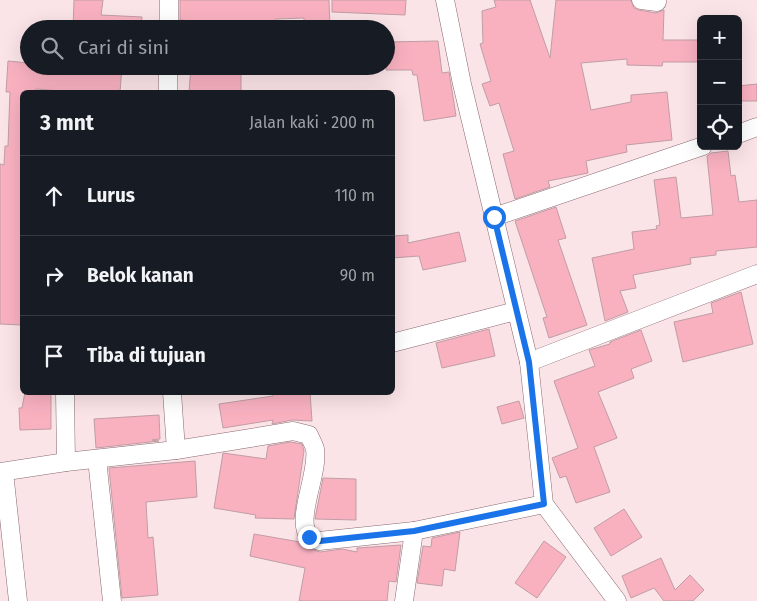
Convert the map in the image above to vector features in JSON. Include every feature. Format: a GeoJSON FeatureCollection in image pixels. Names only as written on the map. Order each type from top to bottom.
{"type":"FeatureCollection","features":[{"type":"Feature","properties":{"kind":"street"},"geometry":{"type":"LineString","coordinates":[[169,0],[169,20]]}},
{"type":"Feature","properties":{"kind":"street"},"geometry":{"type":"LineString","coordinates":[[445,0],[462,84],[529,362],[544,504],[617,601]]}},
{"type":"Feature","properties":{"kind":"street"},"geometry":{"type":"LineString","coordinates":[[168,75],[168,90]]}},
{"type":"Feature","properties":{"kind":"street"},"geometry":{"type":"LineString","coordinates":[[742,133],[757,127]]}},
{"type":"Feature","properties":{"kind":"street"},"geometry":{"type":"LineString","coordinates":[[494,217],[697,148]]}},
{"type":"Feature","properties":{"kind":"street"},"geometry":{"type":"LineString","coordinates":[[529,362],[757,274]]}},
{"type":"Feature","properties":{"kind":"street"},"geometry":{"type":"LineString","coordinates":[[395,342],[516,311]]}},
{"type":"Feature","properties":{"kind":"street"},"geometry":{"type":"LineString","coordinates":[[65,395],[66,462]]}},
{"type":"Feature","properties":{"kind":"street"},"geometry":{"type":"LineString","coordinates":[[172,395],[176,450]]}},
{"type":"Feature","properties":{"kind":"street"},"geometry":{"type":"LineString","coordinates":[[18,601],[2,472],[97,458],[176,450],[293,430],[309,435],[315,447],[316,459],[304,525],[309,537],[320,541],[414,531],[544,504]]}},
{"type":"Feature","properties":{"kind":"street"},"geometry":{"type":"LineString","coordinates":[[97,458],[112,601]]}},
{"type":"Feature","properties":{"kind":"street"},"geometry":{"type":"LineString","coordinates":[[404,601],[414,531]]}},
{"type":"Feature","properties":{"kind":"building"},"geometry":{"type":"Polygon","coordinates":[[[74,0],[103,0],[101,15],[142,17],[142,20],[73,20],[74,0]]]}},
{"type":"Feature","properties":{"kind":"building"},"geometry":{"type":"Polygon","coordinates":[[[180,0],[329,0],[330,20],[304,20],[304,18],[276,20],[180,20],[180,0]]]}},
{"type":"Feature","properties":{"kind":"building"},"geometry":{"type":"Polygon","coordinates":[[[332,0],[406,0],[405,15],[332,12],[332,0]]]}},
{"type":"Feature","properties":{"kind":"building"},"geometry":{"type":"Polygon","coordinates":[[[494,0],[530,0],[550,58],[556,0],[631,0],[634,8],[639,10],[656,13],[664,10],[663,40],[697,40],[697,62],[663,62],[662,66],[627,65],[627,59],[581,63],[591,110],[631,102],[631,95],[667,92],[672,140],[626,145],[627,152],[586,161],[588,173],[548,181],[550,187],[515,199],[503,154],[514,151],[499,103],[490,106],[482,84],[491,81],[480,44],[483,43],[482,11],[496,7],[494,0]]]}},
{"type":"Feature","properties":{"kind":"building"},"geometry":{"type":"Polygon","coordinates":[[[438,41],[442,73],[449,72],[456,116],[424,121],[417,75],[413,75],[412,70],[395,70],[395,42],[438,41]]]}},
{"type":"Feature","properties":{"kind":"building"},"geometry":{"type":"Polygon","coordinates":[[[8,61],[20,62],[20,75],[121,75],[120,90],[20,90],[20,325],[0,324],[0,164],[4,165],[5,146],[8,146],[10,92],[6,92],[8,61]]]}},
{"type":"Feature","properties":{"kind":"building"},"geometry":{"type":"Polygon","coordinates":[[[190,75],[241,75],[241,90],[189,90],[190,75]]]}},
{"type":"Feature","properties":{"kind":"building"},"geometry":{"type":"Polygon","coordinates":[[[757,84],[757,101],[742,101],[742,86],[757,84]]]}},
{"type":"Feature","properties":{"kind":"building"},"geometry":{"type":"Polygon","coordinates":[[[728,151],[731,176],[735,175],[739,202],[757,200],[757,247],[716,251],[716,255],[690,258],[691,264],[633,275],[636,288],[620,291],[628,312],[605,321],[592,258],[634,249],[632,232],[657,229],[656,226],[660,225],[654,180],[676,177],[681,218],[713,215],[707,156],[711,153],[728,151]]]}},
{"type":"Feature","properties":{"kind":"building"},"geometry":{"type":"Polygon","coordinates":[[[556,207],[566,238],[558,240],[587,325],[549,338],[543,318],[547,317],[515,221],[556,207]]]}},
{"type":"Feature","properties":{"kind":"building"},"geometry":{"type":"Polygon","coordinates":[[[459,232],[466,261],[423,270],[419,256],[395,258],[395,236],[408,235],[408,243],[459,232]]]}},
{"type":"Feature","properties":{"kind":"building"},"geometry":{"type":"Polygon","coordinates":[[[741,292],[753,344],[683,362],[674,322],[713,313],[711,303],[741,292]]]}},
{"type":"Feature","properties":{"kind":"building"},"geometry":{"type":"Polygon","coordinates":[[[489,329],[495,356],[442,368],[436,343],[489,329]]]}},
{"type":"Feature","properties":{"kind":"building"},"geometry":{"type":"Polygon","coordinates":[[[641,330],[652,361],[631,369],[634,378],[598,392],[617,438],[594,447],[610,492],[576,503],[566,476],[560,478],[552,458],[578,448],[554,381],[595,366],[589,350],[610,344],[610,342],[641,330]]]}},
{"type":"Feature","properties":{"kind":"building"},"geometry":{"type":"Polygon","coordinates":[[[24,395],[51,395],[51,429],[20,430],[19,408],[22,408],[24,395]]]}},
{"type":"Feature","properties":{"kind":"building"},"geometry":{"type":"Polygon","coordinates":[[[310,395],[312,421],[292,420],[272,424],[273,420],[223,428],[219,404],[273,396],[310,395]]]}},
{"type":"Feature","properties":{"kind":"building"},"geometry":{"type":"Polygon","coordinates":[[[519,401],[524,418],[502,424],[497,407],[519,401]]]}},
{"type":"Feature","properties":{"kind":"building"},"geometry":{"type":"Polygon","coordinates":[[[159,415],[160,439],[152,440],[159,441],[96,448],[94,419],[159,415]]]}},
{"type":"Feature","properties":{"kind":"building"},"geometry":{"type":"Polygon","coordinates":[[[290,442],[302,444],[304,451],[294,519],[255,518],[256,515],[214,508],[223,453],[266,459],[268,446],[290,442]]]}},
{"type":"Feature","properties":{"kind":"building"},"geometry":{"type":"Polygon","coordinates":[[[195,461],[197,497],[146,502],[148,538],[153,537],[158,595],[122,598],[109,468],[195,461]]]}},
{"type":"Feature","properties":{"kind":"building"},"geometry":{"type":"Polygon","coordinates":[[[323,478],[356,479],[356,520],[315,519],[323,478]]]}},
{"type":"Feature","properties":{"kind":"building"},"geometry":{"type":"Polygon","coordinates":[[[624,509],[642,537],[611,556],[594,528],[624,509]]]}},
{"type":"Feature","properties":{"kind":"building"},"geometry":{"type":"Polygon","coordinates":[[[460,532],[455,571],[444,569],[442,586],[417,583],[423,546],[431,547],[432,538],[460,532]]]}},
{"type":"Feature","properties":{"kind":"building"},"geometry":{"type":"Polygon","coordinates":[[[254,534],[300,542],[305,547],[320,552],[342,549],[357,552],[357,548],[401,545],[396,582],[389,581],[387,601],[299,601],[305,568],[250,556],[254,534]]]}},
{"type":"Feature","properties":{"kind":"building"},"geometry":{"type":"Polygon","coordinates":[[[544,541],[566,557],[537,598],[515,583],[544,541]]]}},
{"type":"Feature","properties":{"kind":"building"},"geometry":{"type":"Polygon","coordinates":[[[661,558],[675,590],[690,575],[704,590],[693,601],[664,601],[654,588],[631,598],[622,576],[661,558]]]}},
{"type":"Feature","properties":{"kind":"route"},"geometry":{"type":"LineString","coordinates":[[309,537],[320,541],[414,531],[544,504],[529,362],[494,217]]}}]}
